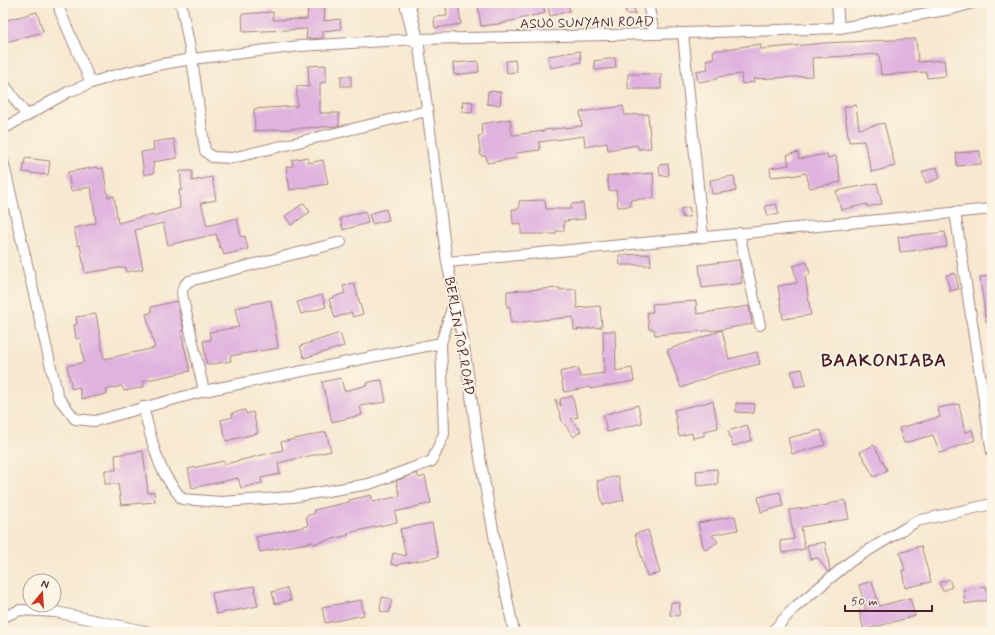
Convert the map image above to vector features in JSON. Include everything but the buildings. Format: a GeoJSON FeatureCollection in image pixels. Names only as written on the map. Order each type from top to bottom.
{"type":"FeatureCollection","features":[{"type":"Feature","properties":{"kind":"street"},"geometry":{"type":"LineString","coordinates":[[59,3],[60,11],[91,83]]}},
{"type":"Feature","properties":{"kind":"street"},"geometry":{"type":"LineString","coordinates":[[181,3],[192,59],[205,150],[212,157],[232,158],[427,111]]}},
{"type":"Feature","properties":{"kind":"street","name":"BERLIN TOP ROAD"},"geometry":{"type":"LineString","coordinates":[[407,3],[417,39],[447,262],[463,339],[479,452],[496,546],[514,632]]}},
{"type":"Feature","properties":{"kind":"street"},"geometry":{"type":"LineString","coordinates":[[648,3],[654,34]]}},
{"type":"Feature","properties":{"kind":"street"},"geometry":{"type":"LineString","coordinates":[[837,3],[839,28]]}},
{"type":"Feature","properties":{"kind":"street","name":"ASUO SUNYANI ROAD"},"geometry":{"type":"LineString","coordinates":[[3,129],[68,92],[91,83],[112,76],[157,65],[192,59],[300,46],[417,39],[839,28],[952,9],[973,3]]}},
{"type":"Feature","properties":{"kind":"street"},"geometry":{"type":"LineString","coordinates":[[683,33],[703,237]]}},
{"type":"Feature","properties":{"kind":"street"},"geometry":{"type":"LineString","coordinates":[[3,83],[26,116]]}},
{"type":"Feature","properties":{"kind":"street"},"geometry":{"type":"LineString","coordinates":[[3,160],[58,397],[75,419],[95,422],[143,407],[204,391],[441,343]]}},
{"type":"Feature","properties":{"kind":"street"},"geometry":{"type":"LineString","coordinates":[[447,262],[992,208]]}},
{"type":"Feature","properties":{"kind":"street"},"geometry":{"type":"LineString","coordinates":[[954,212],[992,454]]}},
{"type":"Feature","properties":{"kind":"street"},"geometry":{"type":"LineString","coordinates":[[739,233],[760,325]]}},
{"type":"Feature","properties":{"kind":"street"},"geometry":{"type":"LineString","coordinates":[[204,391],[181,291],[184,284],[189,281],[341,242]]}},
{"type":"Feature","properties":{"kind":"street"},"geometry":{"type":"LineString","coordinates":[[143,407],[153,444],[163,470],[171,485],[182,500],[221,502],[292,498],[369,484],[432,461],[444,434],[441,343],[455,300]]}},
{"type":"Feature","properties":{"kind":"street"},"geometry":{"type":"LineString","coordinates":[[772,632],[794,608],[851,561],[917,521],[992,504]]}},
{"type":"Feature","properties":{"kind":"street"},"geometry":{"type":"LineString","coordinates":[[3,617],[20,610],[56,612],[149,632]]}},
{"type":"Feature","properties":{"kind":"district","name":"BAAKONIABA"},"geometry":{"type":"Point","coordinates":[884,360]}}]}
